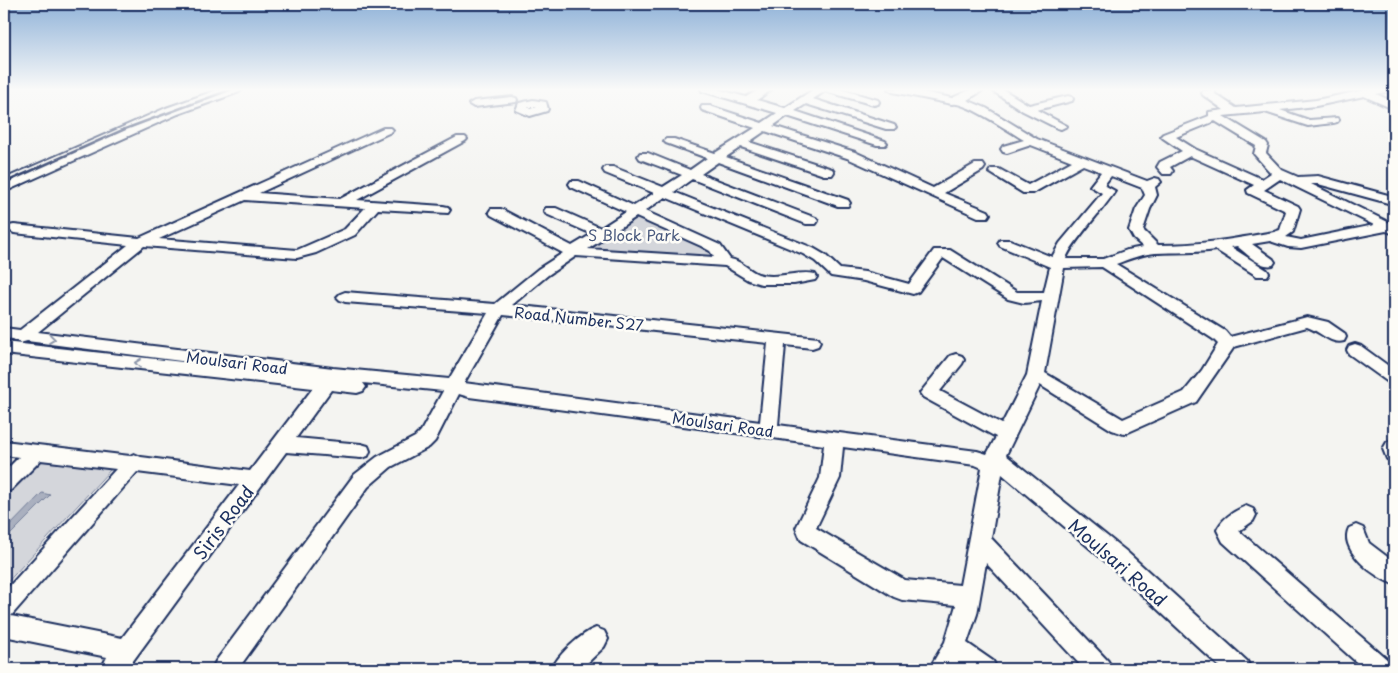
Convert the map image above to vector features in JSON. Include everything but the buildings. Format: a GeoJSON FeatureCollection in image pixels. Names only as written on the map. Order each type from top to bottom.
{"type":"FeatureCollection","features":[{"type":"Feature","properties":{"kind":"highway"},"geometry":{"type":"LineString","coordinates":[[4,186],[36,166],[143,120]]}},
{"type":"Feature","properties":{"kind":"highway"},"geometry":{"type":"LineString","coordinates":[[4,175],[36,166],[149,120]]}},
{"type":"Feature","properties":{"kind":"street"},"geometry":{"type":"LineString","coordinates":[[746,120],[851,155],[983,214]]}},
{"type":"Feature","properties":{"kind":"street"},"geometry":{"type":"LineString","coordinates":[[224,669],[361,481],[384,462],[425,439],[458,390],[498,309],[543,272],[773,120]]}},
{"type":"Feature","properties":{"kind":"street"},"geometry":{"type":"LineString","coordinates":[[812,120],[881,143]]}},
{"type":"Feature","properties":{"kind":"street"},"geometry":{"type":"LineString","coordinates":[[869,120],[890,127]]}},
{"type":"Feature","properties":{"kind":"street"},"geometry":{"type":"LineString","coordinates":[[999,120],[1031,140],[1081,161],[1109,171],[1158,179]]}},
{"type":"Feature","properties":{"kind":"street"},"geometry":{"type":"LineString","coordinates":[[1050,120],[1061,126]]}},
{"type":"Feature","properties":{"kind":"street"},"geometry":{"type":"LineString","coordinates":[[1204,120],[1167,136],[1189,149],[1189,151],[1265,186]]}},
{"type":"Feature","properties":{"kind":"street"},"geometry":{"type":"LineString","coordinates":[[1222,120],[1262,145],[1260,154],[1279,173],[1391,228]]}},
{"type":"Feature","properties":{"kind":"street"},"geometry":{"type":"LineString","coordinates":[[1300,120],[1308,123],[1330,120]]}},
{"type":"Feature","properties":{"kind":"street"},"geometry":{"type":"LineString","coordinates":[[23,335],[141,242],[387,130]]}},
{"type":"Feature","properties":{"kind":"street"},"geometry":{"type":"LineString","coordinates":[[342,203],[461,139]]}},
{"type":"Feature","properties":{"kind":"street"},"geometry":{"type":"LineString","coordinates":[[1007,149],[1031,140]]}},
{"type":"Feature","properties":{"kind":"street"},"geometry":{"type":"LineString","coordinates":[[670,141],[843,203]]}},
{"type":"Feature","properties":{"kind":"street"},"geometry":{"type":"LineString","coordinates":[[740,142],[828,172]]}},
{"type":"Feature","properties":{"kind":"street"},"geometry":{"type":"LineString","coordinates":[[1154,249],[1139,236],[1136,230],[1143,209],[1164,165],[1189,151]]}},
{"type":"Feature","properties":{"kind":"street"},"geometry":{"type":"LineString","coordinates":[[644,156],[812,221]]}},
{"type":"Feature","properties":{"kind":"street"},"geometry":{"type":"LineString","coordinates":[[995,172],[1028,190],[1081,161]]}},
{"type":"Feature","properties":{"kind":"street"},"geometry":{"type":"LineString","coordinates":[[934,193],[979,166]]}},
{"type":"Feature","properties":{"kind":"street"},"geometry":{"type":"LineString","coordinates":[[609,170],[808,251],[820,258],[833,271],[842,274],[865,277],[907,289],[913,288],[940,253],[945,253],[1013,296],[1024,298],[1051,296]]}},
{"type":"Feature","properties":{"kind":"street"},"geometry":{"type":"LineString","coordinates":[[941,669],[954,648],[966,614],[993,470],[988,460],[1005,434],[1036,375],[1046,336],[1056,264],[1065,246],[1109,191],[1096,186],[1109,171]]}},
{"type":"Feature","properties":{"kind":"street"},"geometry":{"type":"LineString","coordinates":[[1265,186],[1264,183],[1279,173]]}},
{"type":"Feature","properties":{"kind":"street"},"geometry":{"type":"LineString","coordinates":[[1295,181],[1318,180],[1388,199],[1394,198]]}},
{"type":"Feature","properties":{"kind":"street"},"geometry":{"type":"LineString","coordinates":[[575,184],[712,246],[725,262]]}},
{"type":"Feature","properties":{"kind":"street"},"geometry":{"type":"LineString","coordinates":[[1005,242],[1056,264],[1106,263],[1132,253],[1154,249],[1186,249],[1272,237],[1286,232],[1293,211],[1253,190],[1265,186]]}},
{"type":"Feature","properties":{"kind":"street"},"geometry":{"type":"LineString","coordinates":[[244,196],[443,210]]}},
{"type":"Feature","properties":{"kind":"street"},"geometry":{"type":"LineString","coordinates":[[14,229],[141,242],[301,253],[350,232],[375,205]]}},
{"type":"Feature","properties":{"kind":"street"},"geometry":{"type":"LineString","coordinates":[[551,211],[602,233]]}},
{"type":"Feature","properties":{"kind":"street"},"geometry":{"type":"LineString","coordinates":[[496,212],[574,252],[725,262],[734,264],[753,277],[761,279],[785,280],[810,277]]}},
{"type":"Feature","properties":{"kind":"street"},"geometry":{"type":"LineString","coordinates":[[1272,237],[1288,243],[1301,244],[1391,228]]}},
{"type":"Feature","properties":{"kind":"street"},"geometry":{"type":"LineString","coordinates":[[1216,244],[1265,267],[1239,241]]}},
{"type":"Feature","properties":{"kind":"street"},"geometry":{"type":"LineString","coordinates":[[1106,263],[1220,335],[1227,343]]}},
{"type":"Feature","properties":{"kind":"street","name":"Road Number S27"},"geometry":{"type":"LineString","coordinates":[[345,297],[498,309],[812,342]]}},
{"type":"Feature","properties":{"kind":"street"},"geometry":{"type":"LineString","coordinates":[[1227,343],[1307,322],[1322,326],[1338,337]]}},
{"type":"Feature","properties":{"kind":"street","name":"Moulsari Road"},"geometry":{"type":"LineString","coordinates":[[5,343],[23,335],[173,361]]}},
{"type":"Feature","properties":{"kind":"street"},"geometry":{"type":"LineString","coordinates":[[768,430],[777,339]]}},
{"type":"Feature","properties":{"kind":"street","name":"Moulsari Road"},"geometry":{"type":"LineString","coordinates":[[5,343],[329,379],[458,390],[988,460],[1119,559],[1239,669]]}},
{"type":"Feature","properties":{"kind":"street"},"geometry":{"type":"LineString","coordinates":[[1036,375],[1124,427],[1190,397],[1208,374],[1227,343]]}},
{"type":"Feature","properties":{"kind":"street"},"geometry":{"type":"LineString","coordinates":[[1355,350],[1394,378]]}},
{"type":"Feature","properties":{"kind":"street"},"geometry":{"type":"LineString","coordinates":[[956,360],[929,392],[1005,434]]}},
{"type":"Feature","properties":{"kind":"street","name":"Siris Road"},"geometry":{"type":"LineString","coordinates":[[112,669],[329,379]]}},
{"type":"Feature","properties":{"kind":"street"},"geometry":{"type":"LineString","coordinates":[[834,439],[830,478],[806,528],[808,534],[902,590],[969,596]]}},
{"type":"Feature","properties":{"kind":"street"},"geometry":{"type":"LineString","coordinates":[[281,444],[361,451]]}},
{"type":"Feature","properties":{"kind":"street"},"geometry":{"type":"LineString","coordinates":[[1394,447],[1392,450],[1394,454]]}},
{"type":"Feature","properties":{"kind":"street"},"geometry":{"type":"LineString","coordinates":[[4,448],[134,462],[255,478]]}},
{"type":"Feature","properties":{"kind":"street"},"geometry":{"type":"LineString","coordinates":[[4,484],[37,452]]}},
{"type":"Feature","properties":{"kind":"street"},"geometry":{"type":"LineString","coordinates":[[4,608],[134,462]]}},
{"type":"Feature","properties":{"kind":"street"},"geometry":{"type":"LineString","coordinates":[[1246,515],[1229,527],[1227,530],[1230,536],[1381,669]]}},
{"type":"Feature","properties":{"kind":"street"},"geometry":{"type":"LineString","coordinates":[[1356,534],[1356,541],[1362,550],[1394,574]]}},
{"type":"Feature","properties":{"kind":"street"},"geometry":{"type":"LineString","coordinates":[[979,540],[1100,669]]}},
{"type":"Feature","properties":{"kind":"street"},"geometry":{"type":"LineString","coordinates":[[4,625],[127,650]]}},
{"type":"Feature","properties":{"kind":"street"},"geometry":{"type":"LineString","coordinates":[[564,669],[596,639]]}},
{"type":"Feature","properties":{"kind":"street"},"geometry":{"type":"LineString","coordinates":[[954,648],[985,669]]}},
{"type":"Feature","properties":{"kind":"green space","name":"S Block Park"},"geometry":{"type":"Polygon","coordinates":[[[632,212],[716,249],[710,257],[571,250],[632,212]]]}},
{"type":"Feature","properties":{"kind":"green space"},"geometry":{"type":"Polygon","coordinates":[[[37,460],[111,469],[4,586],[4,491],[37,460]]]}},
{"type":"Feature","properties":{"kind":"water"},"geometry":{"type":"Polygon","coordinates":[[[42,493],[50,495],[4,541],[4,532],[42,493]]]}},
{"type":"Feature","properties":{"kind":"railway"},"geometry":{"type":"LineString","coordinates":[[4,183],[148,120]]}}]}
